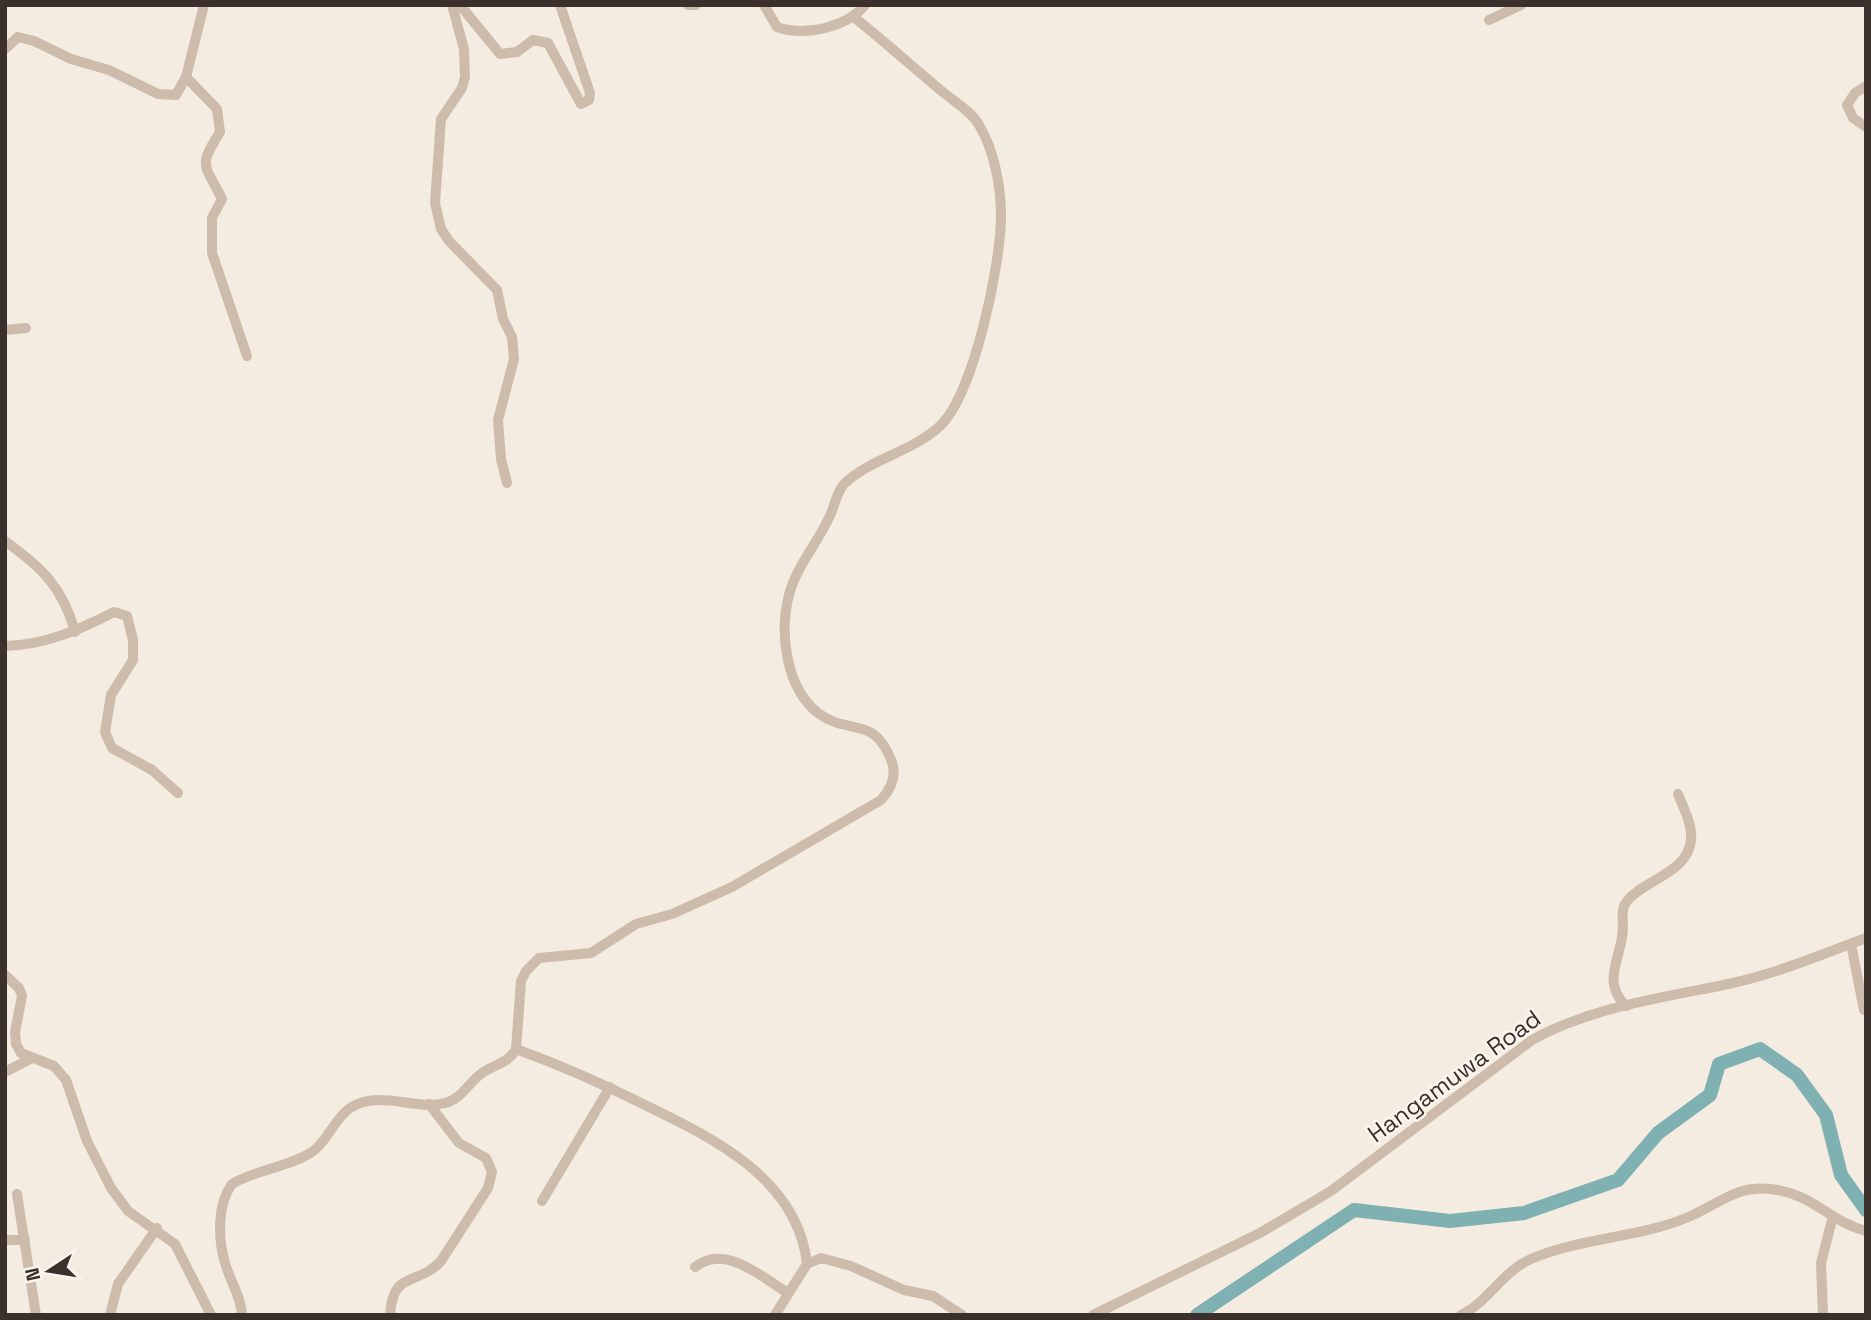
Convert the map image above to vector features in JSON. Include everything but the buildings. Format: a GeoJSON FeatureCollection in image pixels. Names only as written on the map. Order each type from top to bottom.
{"type":"FeatureCollection","features":[{"type":"Feature","properties":{"kind":"street"},"geometry":{"type":"LineString","coordinates":[[5,48],[18,37],[34,41],[71,59],[109,70],[158,94],[176,94],[186,77],[204,5]]}},
{"type":"Feature","properties":{"kind":"street"},"geometry":{"type":"LineString","coordinates":[[452,5],[464,49],[465,76],[441,119],[435,203],[441,229],[449,241],[497,290],[503,319],[512,337],[514,359],[498,421],[501,459],[507,483]]}},
{"type":"Feature","properties":{"kind":"street"},"geometry":{"type":"LineString","coordinates":[[460,5],[500,54],[517,52],[533,40],[541,39],[548,43],[581,104],[589,100],[590,93],[561,5]]}},
{"type":"Feature","properties":{"kind":"street"},"geometry":{"type":"LineString","coordinates":[[688,5],[696,5]]}},
{"type":"Feature","properties":{"kind":"street"},"geometry":{"type":"LineString","coordinates":[[764,5],[777,27],[786,30],[836,26],[855,18],[865,5]]}},
{"type":"Feature","properties":{"kind":"street"},"geometry":{"type":"LineString","coordinates":[[1489,20],[1521,5]]}},
{"type":"Feature","properties":{"kind":"street"},"geometry":{"type":"LineString","coordinates":[[242,1315],[222,1246],[221,1215],[227,1191],[232,1184],[311,1152],[324,1142],[341,1116],[363,1102],[379,1100],[445,1104],[456,1099],[481,1073],[512,1057],[516,1049],[521,981],[526,971],[539,958],[591,953],[636,924],[672,914],[732,887],[881,800],[893,779],[894,767],[883,741],[874,733],[820,715],[797,687],[788,654],[789,595],[800,565],[826,526],[843,484],[860,472],[907,450],[951,414],[980,339],[996,267],[1001,215],[992,150],[977,121],[855,18]]}},
{"type":"Feature","properties":{"kind":"street"},"geometry":{"type":"LineString","coordinates":[[186,77],[217,109],[220,132],[205,156],[205,166],[222,198],[212,218],[212,253],[247,356]]}},
{"type":"Feature","properties":{"kind":"street"},"geometry":{"type":"LineString","coordinates":[[1866,86],[1855,93],[1847,105],[1853,118],[1866,127]]}},
{"type":"Feature","properties":{"kind":"street"},"geometry":{"type":"LineString","coordinates":[[5,330],[26,328]]}},
{"type":"Feature","properties":{"kind":"street"},"geometry":{"type":"LineString","coordinates":[[5,541],[39,565],[60,592],[75,632]]}},
{"type":"Feature","properties":{"kind":"street"},"geometry":{"type":"LineString","coordinates":[[5,646],[26,645],[75,632],[114,612],[127,616],[133,640],[133,660],[111,695],[105,732],[112,748],[152,770],[178,793]]}},
{"type":"Feature","properties":{"kind":"street"},"geometry":{"type":"LineString","coordinates":[[1626,1006],[1619,1000],[1612,978],[1623,937],[1623,908],[1641,887],[1666,876],[1688,851],[1692,839],[1678,794]]}},
{"type":"Feature","properties":{"kind":"street","name":"Hangamuwa Road"},"geometry":{"type":"LineString","coordinates":[[1093,1315],[1260,1233],[1331,1191],[1532,1040],[1560,1024],[1785,969],[1866,938]]}},
{"type":"Feature","properties":{"kind":"street"},"geometry":{"type":"LineString","coordinates":[[1851,944],[1864,1010]]}},
{"type":"Feature","properties":{"kind":"street"},"geometry":{"type":"LineString","coordinates":[[5,975],[19,988],[22,996],[16,1044],[21,1054],[54,1066],[66,1080],[87,1141],[111,1188],[128,1211],[157,1228],[183,1255],[211,1315]]}},
{"type":"Feature","properties":{"kind":"street"},"geometry":{"type":"LineString","coordinates":[[516,1049],[586,1074],[705,1134],[742,1158],[783,1200],[797,1230],[807,1264]]}},
{"type":"Feature","properties":{"kind":"street"},"geometry":{"type":"LineString","coordinates":[[5,1072],[32,1058]]}},
{"type":"Feature","properties":{"kind":"street"},"geometry":{"type":"LineString","coordinates":[[542,1201],[610,1087]]}},
{"type":"Feature","properties":{"kind":"street"},"geometry":{"type":"LineString","coordinates":[[390,1315],[391,1294],[400,1283],[434,1269],[441,1261],[488,1188],[492,1172],[486,1158],[459,1143],[429,1104]]}},
{"type":"Feature","properties":{"kind":"street"},"geometry":{"type":"LineString","coordinates":[[1461,1315],[1531,1259],[1654,1229],[1688,1217],[1730,1193],[1769,1189],[1799,1195],[1846,1226],[1866,1231]]}},
{"type":"Feature","properties":{"kind":"street"},"geometry":{"type":"LineString","coordinates":[[17,1194],[36,1315]]}},
{"type":"Feature","properties":{"kind":"street"},"geometry":{"type":"LineString","coordinates":[[1823,1315],[1821,1263],[1833,1216]]}},
{"type":"Feature","properties":{"kind":"street"},"geometry":{"type":"LineString","coordinates":[[110,1315],[118,1284],[157,1228]]}},
{"type":"Feature","properties":{"kind":"street"},"geometry":{"type":"LineString","coordinates":[[5,1240],[25,1240]]}},
{"type":"Feature","properties":{"kind":"street"},"geometry":{"type":"LineString","coordinates":[[695,1267],[713,1258],[736,1261],[788,1293]]}},
{"type":"Feature","properties":{"kind":"street"},"geometry":{"type":"LineString","coordinates":[[775,1315],[807,1264],[821,1258],[850,1266],[904,1290],[933,1296],[962,1315]]}},
{"type":"Feature","properties":{"kind":"waterway"},"geometry":{"type":"LineString","coordinates":[[1197,1315],[1354,1210],[1450,1221],[1524,1213],[1618,1180],[1658,1133],[1710,1095],[1719,1064],[1760,1049],[1797,1075],[1826,1115],[1841,1175],[1866,1210]]}}]}
